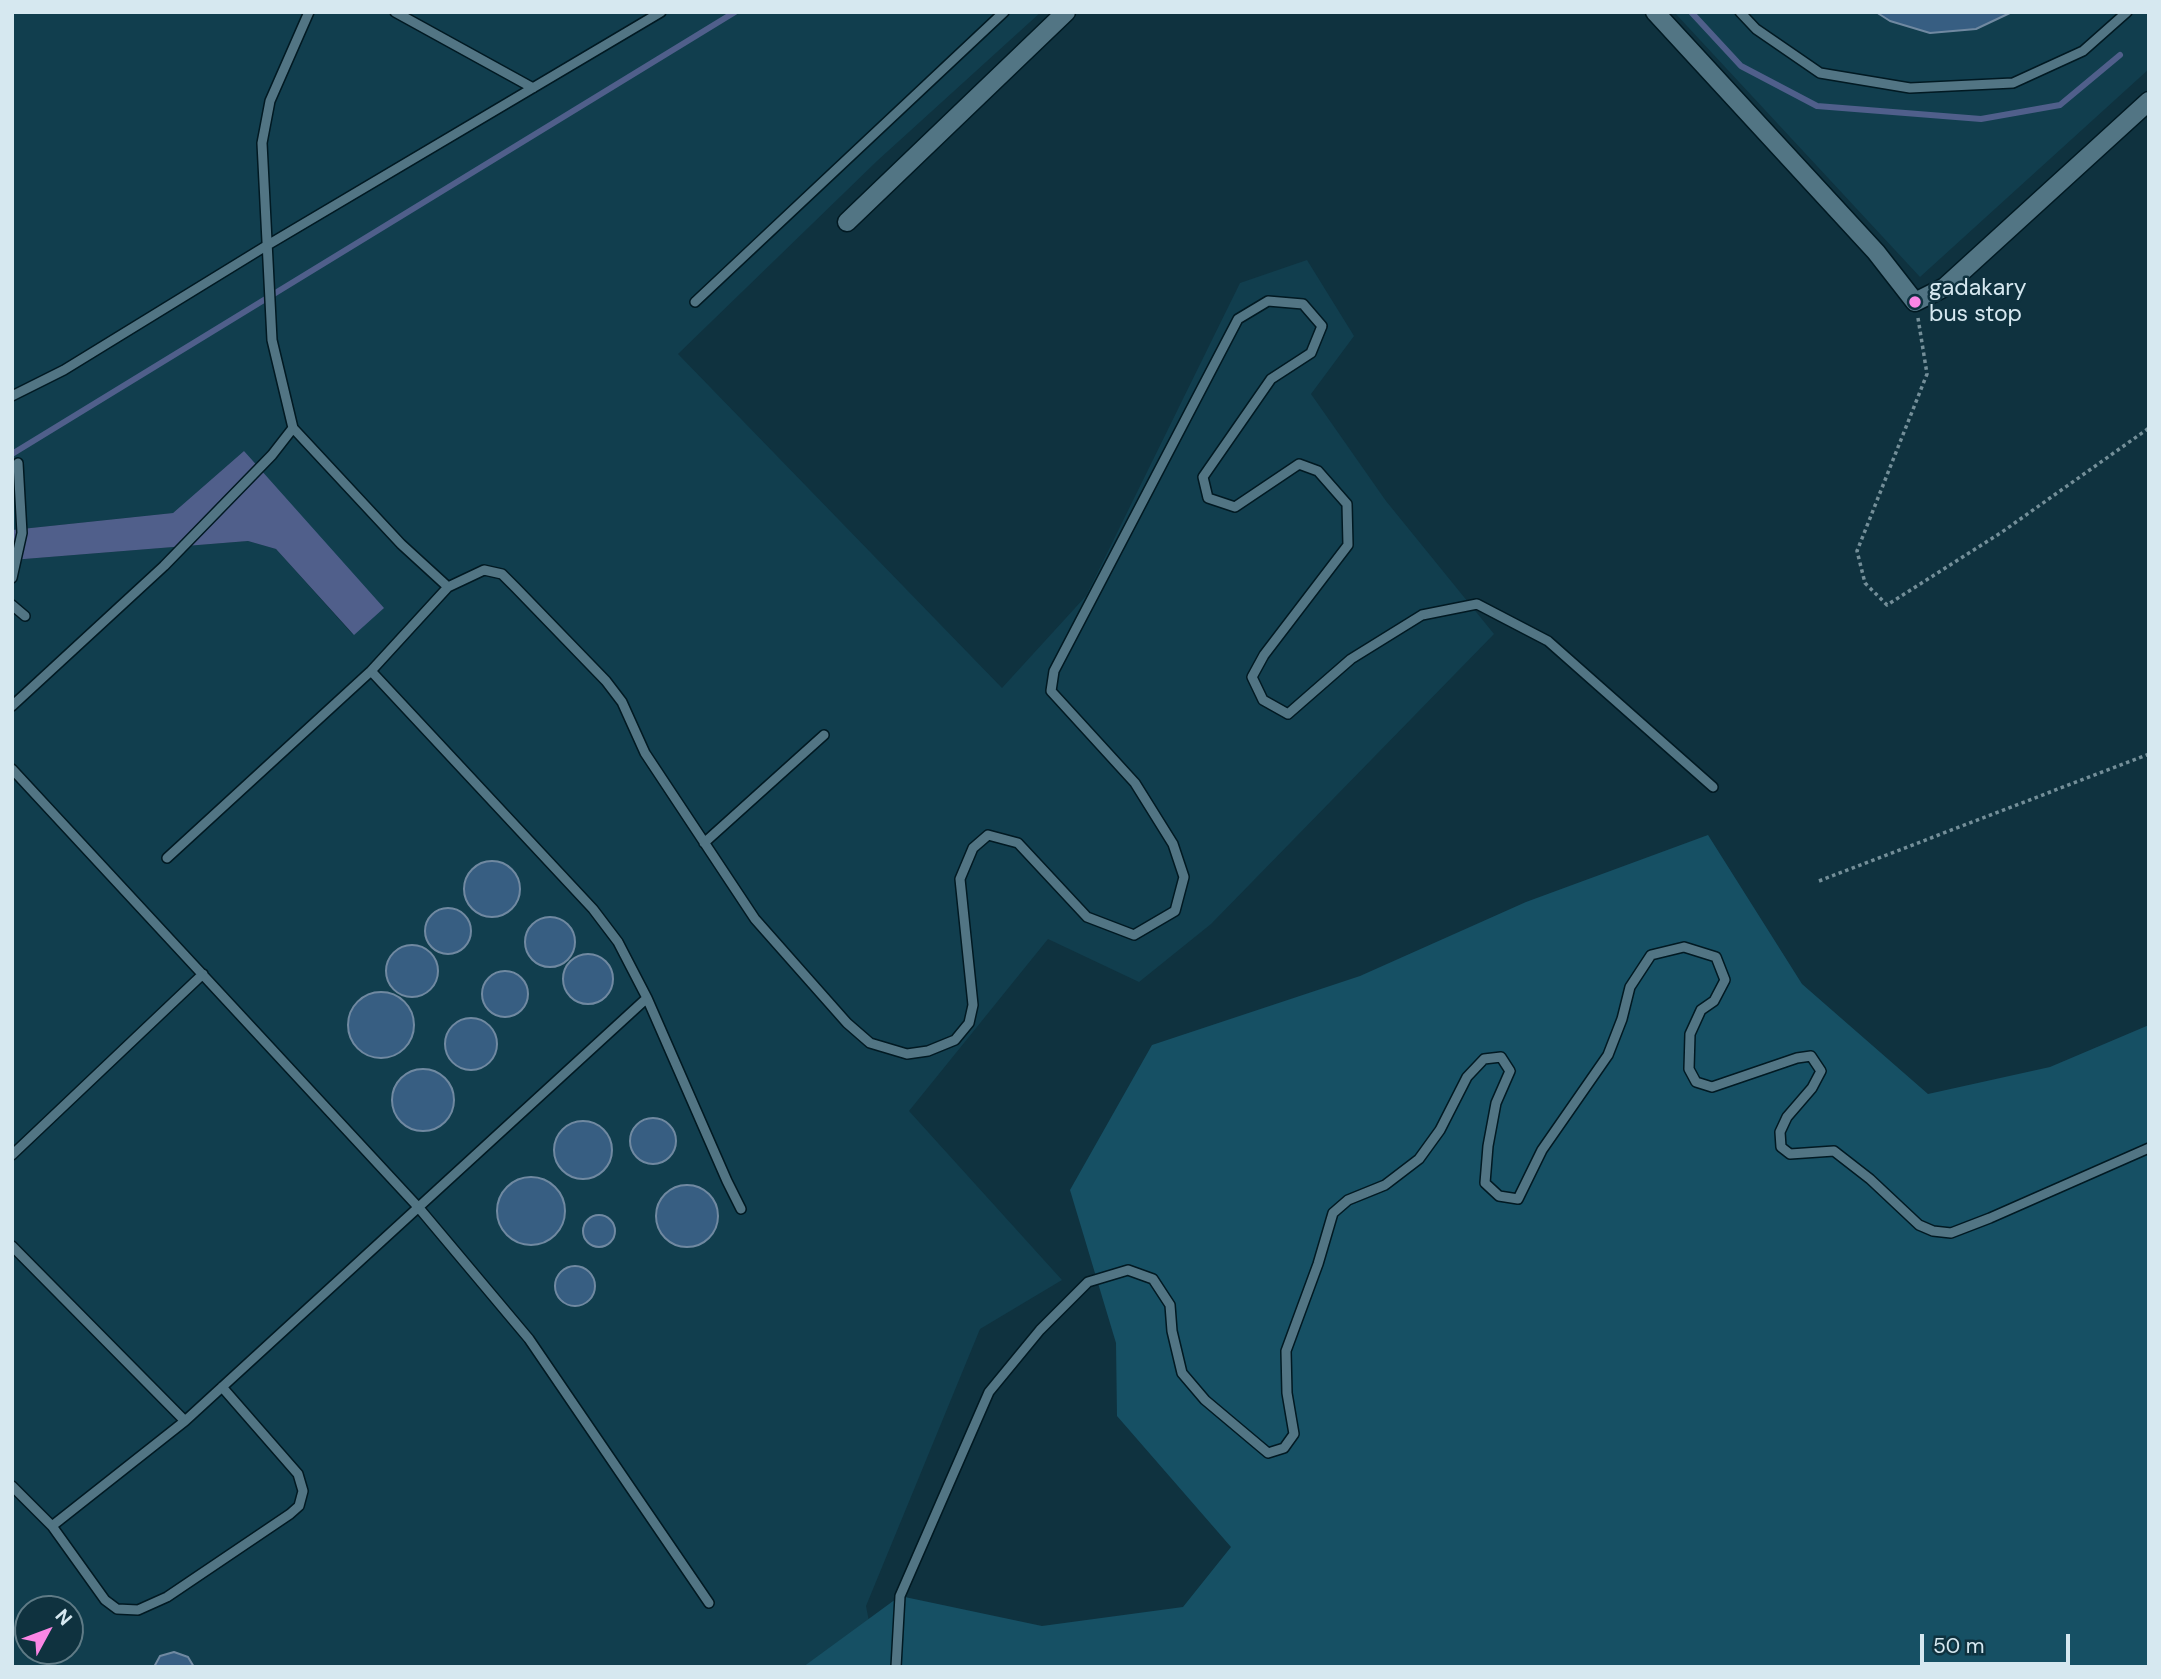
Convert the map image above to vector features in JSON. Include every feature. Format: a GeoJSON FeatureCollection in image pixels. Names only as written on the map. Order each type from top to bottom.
{"type":"FeatureCollection","features":[{"type":"Feature","properties":{"kind":"street"},"geometry":{"type":"LineString","coordinates":[[847,222],[1066,12]]}},
{"type":"Feature","properties":{"kind":"street"},"geometry":{"type":"LineString","coordinates":[[1655,12],[1867,242],[1915,302],[1945,287],[2149,101]]}},
{"type":"Feature","properties":{"kind":"lane"},"geometry":{"type":"LineString","coordinates":[[309,12],[270,101],[262,143],[272,340],[293,428],[401,544],[447,587]]}},
{"type":"Feature","properties":{"kind":"lane"},"geometry":{"type":"LineString","coordinates":[[395,12],[533,88]]}},
{"type":"Feature","properties":{"kind":"lane"},"geometry":{"type":"LineString","coordinates":[[12,396],[64,370],[266,246],[661,12]]}},
{"type":"Feature","properties":{"kind":"lane"},"geometry":{"type":"LineString","coordinates":[[695,302],[1004,12]]}},
{"type":"Feature","properties":{"kind":"lane"},"geometry":{"type":"LineString","coordinates":[[1740,12],[1756,29],[1820,73],[1910,88],[2013,83],[2083,51],[2127,12]]}},
{"type":"Feature","properties":{"kind":"lane"},"geometry":{"type":"LineString","coordinates":[[167,858],[371,671],[447,587],[484,570],[502,574],[606,681],[622,702],[645,752],[755,919],[847,1023],[870,1043],[907,1055],[928,1051],[955,1040],[969,1023],[973,1005],[960,879],[973,848],[988,835],[1018,843],[1087,917],[1134,935],[1175,911],[1184,877],[1173,844],[1135,783],[1051,691],[1052,681],[1054,671],[1238,319],[1268,301],[1303,304],[1322,326],[1311,354],[1271,379],[1203,477],[1208,498],[1235,507],[1299,464],[1318,471],[1347,504],[1348,545],[1264,654],[1252,677],[1263,700],[1288,714],[1351,659],[1422,615],[1477,604],[1548,641],[1713,787]]}},
{"type":"Feature","properties":{"kind":"lane"},"geometry":{"type":"LineString","coordinates":[[12,706],[164,566],[272,455],[293,428]]}},
{"type":"Feature","properties":{"kind":"lane"},"geometry":{"type":"LineString","coordinates":[[12,578],[22,533],[18,463]]}},
{"type":"Feature","properties":{"kind":"lane"},"geometry":{"type":"LineString","coordinates":[[12,606],[25,615]]}},
{"type":"Feature","properties":{"kind":"lane"},"geometry":{"type":"LineString","coordinates":[[371,671],[593,909],[618,942],[647,998],[741,1209]]}},
{"type":"Feature","properties":{"kind":"lane"},"geometry":{"type":"LineString","coordinates":[[704,843],[824,735]]}},
{"type":"Feature","properties":{"kind":"lane"},"geometry":{"type":"LineString","coordinates":[[12,769],[419,1208],[529,1339],[709,1603]]}},
{"type":"Feature","properties":{"kind":"lane"},"geometry":{"type":"LineString","coordinates":[[896,1667],[900,1595],[989,1392],[1040,1330],[1088,1282],[1128,1270],[1153,1279],[1170,1305],[1172,1331],[1182,1373],[1205,1400],[1268,1452],[1284,1448],[1294,1434],[1287,1393],[1286,1351],[1318,1264],[1333,1213],[1349,1200],[1385,1185],[1419,1159],[1440,1130],[1466,1077],[1484,1059],[1501,1057],[1510,1071],[1496,1103],[1485,1183],[1499,1196],[1518,1199],[1542,1150],[1608,1055],[1622,1019],[1630,987],[1651,955],[1684,947],[1716,957],[1725,980],[1714,1001],[1701,1010],[1690,1034],[1689,1069],[1696,1082],[1712,1087],[1797,1058],[1811,1056],[1821,1072],[1812,1088],[1787,1117],[1780,1132],[1781,1147],[1790,1154],[1834,1151],[1870,1178],[1919,1225],[1933,1231],[1951,1233],[1990,1218],[2149,1147]]}},
{"type":"Feature","properties":{"kind":"lane"},"geometry":{"type":"LineString","coordinates":[[12,1155],[203,975]]}},
{"type":"Feature","properties":{"kind":"lane"},"geometry":{"type":"LineString","coordinates":[[52,1526],[185,1421],[647,998]]}},
{"type":"Feature","properties":{"kind":"lane"},"geometry":{"type":"LineString","coordinates":[[12,1246],[185,1421]]}},
{"type":"Feature","properties":{"kind":"lane"},"geometry":{"type":"LineString","coordinates":[[12,1486],[52,1526],[105,1600],[117,1609],[138,1610],[167,1597],[290,1514],[299,1506],[303,1491],[298,1474],[222,1387]]}},
{"type":"Feature","properties":{"kind":"path"},"geometry":{"type":"LineString","coordinates":[[1915,302],[1927,374],[1857,551],[1865,583],[1887,605],[2002,531],[2149,428]]}},
{"type":"Feature","properties":{"kind":"path"},"geometry":{"type":"LineString","coordinates":[[1819,881],[2149,754]]}},
{"type":"Feature","properties":{"kind":"shaded area"},"geometry":{"type":"Polygon","coordinates":[[[12,12],[1041,12],[877,161],[678,354],[1002,688],[1086,596],[1240,283],[1307,260],[1354,336],[1311,394],[1386,501],[1494,634],[1211,924],[1139,982],[1048,939],[909,1111],[1062,1280],[980,1329],[866,1606],[878,1667],[12,1667],[12,560],[248,541],[276,549],[353,635],[244,451],[173,513],[12,530],[12,12]]]}},
{"type":"Feature","properties":{"kind":"shaded area"},"geometry":{"type":"Polygon","coordinates":[[[1674,12],[2149,12],[2149,69],[1920,277],[1674,12]]]}},
{"type":"Feature","properties":{"kind":"shaded area"},"geometry":{"type":"Polygon","coordinates":[[[244,451],[384,608],[354,635],[276,549],[248,541],[12,560],[12,530],[173,513],[244,451]]]}},
{"type":"Feature","properties":{"kind":"shaded area"},"geometry":{"type":"Polygon","coordinates":[[[1708,835],[1802,984],[1928,1094],[2050,1067],[2149,1025],[2149,1667],[803,1667],[900,1596],[1042,1626],[1183,1607],[1231,1547],[1117,1416],[1116,1343],[1070,1190],[1152,1045],[1360,976],[1526,902],[1708,835]]]}},
{"type":"Feature","properties":{"kind":"building"},"geometry":{"type":"Polygon","coordinates":[[[1876,12],[2012,12],[1976,29],[1930,33],[1890,21],[1876,12]]]}},
{"type":"Feature","properties":{"kind":"building"},"geometry":{"type":"Polygon","coordinates":[[[487,861],[497,861],[512,869],[518,878],[518,900],[512,909],[497,917],[487,917],[469,905],[464,894],[464,884],[476,866],[487,861]]]}},
{"type":"Feature","properties":{"kind":"building"},"geometry":{"type":"Polygon","coordinates":[[[448,908],[464,915],[471,931],[464,947],[448,954],[432,947],[425,931],[432,915],[448,908]]]}},
{"type":"Feature","properties":{"kind":"building"},"geometry":{"type":"Polygon","coordinates":[[[550,917],[568,924],[575,942],[568,960],[550,967],[532,960],[525,942],[532,924],[550,917]]]}},
{"type":"Feature","properties":{"kind":"building"},"geometry":{"type":"Polygon","coordinates":[[[412,945],[422,947],[430,953],[436,961],[436,981],[430,989],[422,995],[412,997],[402,995],[394,989],[388,981],[386,971],[388,961],[394,953],[402,947],[412,945]]]}},
{"type":"Feature","properties":{"kind":"building"},"geometry":{"type":"Polygon","coordinates":[[[588,954],[606,961],[613,979],[606,997],[588,1004],[570,997],[563,979],[570,961],[588,954]]]}},
{"type":"Feature","properties":{"kind":"building"},"geometry":{"type":"Polygon","coordinates":[[[505,971],[521,978],[528,994],[521,1010],[505,1017],[489,1010],[482,994],[489,978],[505,971]]]}},
{"type":"Feature","properties":{"kind":"building"},"geometry":{"type":"Polygon","coordinates":[[[381,992],[394,995],[404,1002],[411,1012],[414,1025],[411,1038],[404,1048],[394,1055],[381,1058],[368,1055],[358,1048],[351,1038],[348,1025],[351,1012],[358,1002],[368,995],[381,992]]]}},
{"type":"Feature","properties":{"kind":"building"},"geometry":{"type":"Polygon","coordinates":[[[471,1018],[481,1020],[489,1026],[495,1034],[495,1054],[489,1062],[481,1068],[471,1070],[461,1068],[453,1062],[447,1054],[445,1044],[447,1034],[453,1026],[461,1020],[471,1018]]]}},
{"type":"Feature","properties":{"kind":"building"},"geometry":{"type":"Polygon","coordinates":[[[423,1069],[445,1078],[454,1100],[445,1122],[423,1131],[401,1122],[392,1100],[401,1078],[423,1069]]]}},
{"type":"Feature","properties":{"kind":"building"},"geometry":{"type":"Polygon","coordinates":[[[653,1118],[669,1125],[676,1141],[669,1157],[653,1164],[637,1157],[630,1141],[637,1125],[653,1118]]]}},
{"type":"Feature","properties":{"kind":"building"},"geometry":{"type":"Polygon","coordinates":[[[583,1121],[594,1123],[607,1134],[612,1150],[610,1161],[599,1174],[583,1179],[572,1177],[559,1166],[554,1150],[556,1139],[567,1126],[583,1121]]]}},
{"type":"Feature","properties":{"kind":"building"},"geometry":{"type":"Polygon","coordinates":[[[531,1177],[544,1180],[555,1187],[562,1198],[565,1211],[562,1224],[555,1235],[544,1242],[531,1245],[518,1242],[507,1235],[500,1224],[497,1211],[500,1198],[507,1187],[518,1180],[531,1177]]]}},
{"type":"Feature","properties":{"kind":"building"},"geometry":{"type":"Polygon","coordinates":[[[687,1185],[699,1187],[709,1194],[716,1204],[716,1228],[709,1238],[699,1245],[687,1247],[675,1245],[665,1238],[658,1228],[656,1216],[658,1204],[665,1194],[675,1187],[687,1185]]]}},
{"type":"Feature","properties":{"kind":"building"},"geometry":{"type":"Polygon","coordinates":[[[599,1215],[610,1220],[615,1231],[610,1242],[599,1247],[588,1242],[583,1231],[588,1220],[599,1215]]]}},
{"type":"Feature","properties":{"kind":"building"},"geometry":{"type":"Polygon","coordinates":[[[575,1266],[589,1272],[595,1286],[589,1300],[575,1306],[561,1300],[555,1286],[561,1272],[575,1266]]]}},
{"type":"Feature","properties":{"kind":"building"},"geometry":{"type":"Polygon","coordinates":[[[174,1652],[188,1657],[194,1667],[154,1667],[160,1656],[174,1652]]]}},
{"type":"Feature","properties":{"kind":"waterway"},"geometry":{"type":"LineString","coordinates":[[12,454],[735,12]]}},
{"type":"Feature","properties":{"kind":"waterway"},"geometry":{"type":"LineString","coordinates":[[1691,12],[1741,66],[1817,106],[1981,119],[2060,105],[2120,55]]}},
{"type":"Feature","properties":{"kind":"place","name":"gadakary bus stop"},"geometry":{"type":"Point","coordinates":[1915,302]}}]}
